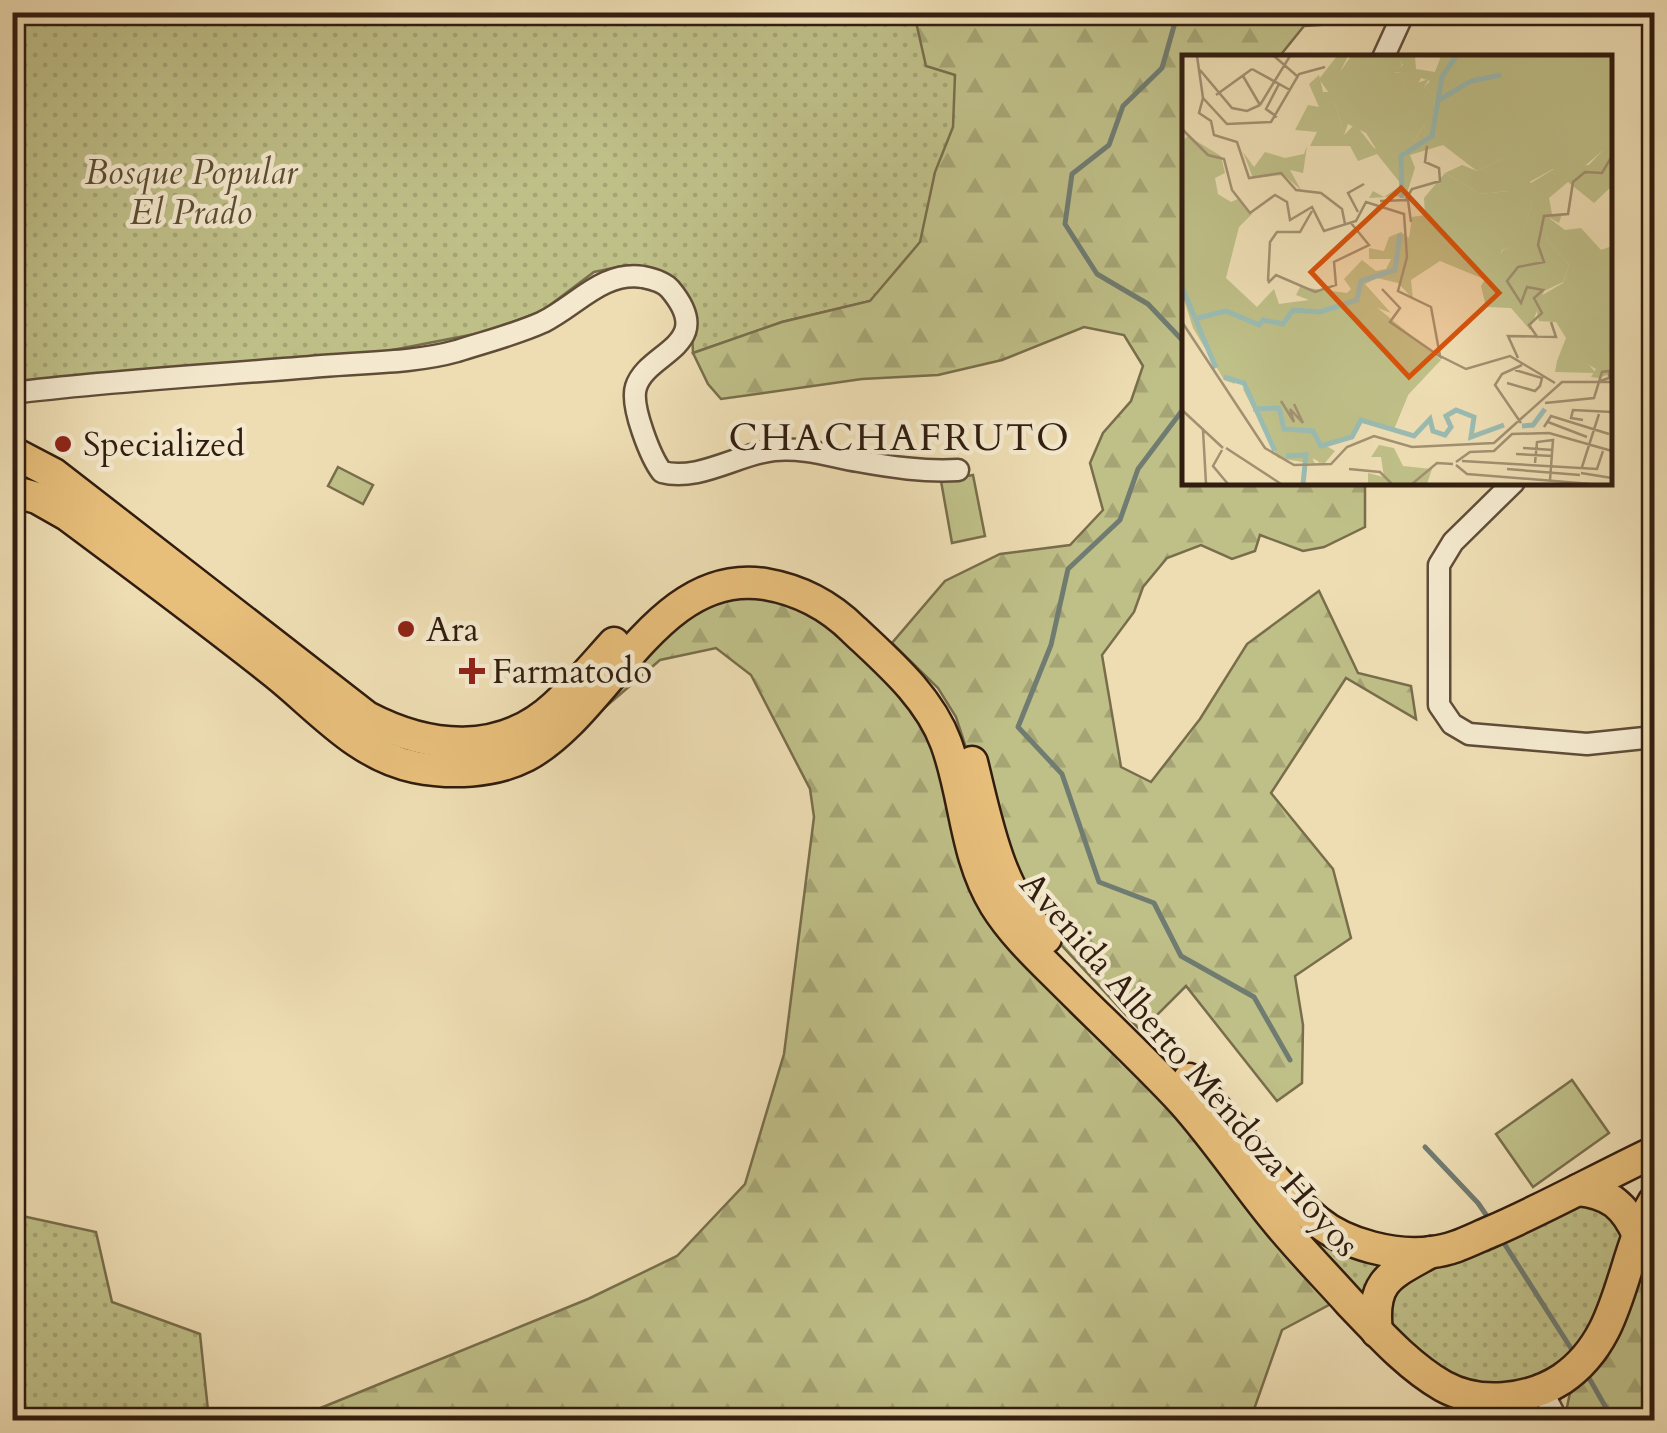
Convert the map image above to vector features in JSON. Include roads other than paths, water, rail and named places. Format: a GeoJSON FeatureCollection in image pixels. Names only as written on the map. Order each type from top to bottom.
{"type":"FeatureCollection","features":[{"type":"Feature","properties":{"kind":"main road","name":"Avenida Alberto Mendoza Hoyos"},"geometry":{"type":"LineString","coordinates":[[12,452],[54,474],[366,717],[423,741],[458,744],[490,739],[528,726],[555,706],[652,601],[684,581],[716,570],[755,565],[796,572],[825,586],[859,612],[938,688],[956,717],[994,853],[1038,930],[1194,1084],[1293,1198],[1319,1223],[1348,1239],[1380,1248],[1432,1252],[1455,1247],[1547,1208],[1654,1152]]}},
{"type":"Feature","properties":{"kind":"main road","name":"Avenida Alberto Mendoza Hoyos"},"geometry":{"type":"LineString","coordinates":[[12,491],[37,498],[67,515],[280,677],[350,737],[383,758],[418,768],[472,770],[512,762],[549,742],[586,707],[662,620],[690,598],[754,582],[793,589],[820,603],[848,624],[921,696],[938,723],[948,748],[973,862],[996,907],[1023,941],[1180,1099],[1277,1222],[1377,1332],[1444,1387],[1468,1396],[1515,1398],[1554,1384]]}},
{"type":"Feature","properties":{"kind":"main road"},"geometry":{"type":"LineString","coordinates":[[1578,1190],[1598,1192],[1621,1205],[1638,1235]]}},
{"type":"Feature","properties":{"kind":"main road"},"geometry":{"type":"LineString","coordinates":[[1554,1384],[1593,1350],[1605,1333],[1638,1235],[1654,1201]]}},
{"type":"Feature","properties":{"kind":"main road"},"geometry":{"type":"LineString","coordinates":[[1377,1332],[1374,1306],[1381,1286],[1397,1271],[1432,1252]]}},
{"type":"Feature","properties":{"kind":"street"},"geometry":{"type":"LineString","coordinates":[[1384,55],[1404,12]]}},
{"type":"Feature","properties":{"kind":"street"},"geometry":{"type":"LineString","coordinates":[[12,393],[452,352],[541,323],[606,281],[628,275],[651,278],[668,286],[684,315],[685,331],[677,346],[646,372],[636,388],[636,407],[655,463],[662,472],[689,474],[746,455],[777,450],[810,451],[915,469],[958,470]]}},
{"type":"Feature","properties":{"kind":"street"},"geometry":{"type":"LineString","coordinates":[[1511,485],[1453,542],[1439,565],[1438,705],[1452,724],[1469,734],[1587,744],[1654,737]]}},
{"type":"Feature","properties":{"kind":"street"},"geometry":{"type":"LineString","coordinates":[[1554,1384],[1557,1420]]}},
{"type":"Feature","properties":{"kind":"waterway"},"geometry":{"type":"LineString","coordinates":[[1178,12],[1162,68],[1123,106],[1109,145],[1072,174],[1065,224],[1097,274],[1148,304],[1182,340]]}},
{"type":"Feature","properties":{"kind":"waterway"},"geometry":{"type":"LineString","coordinates":[[1182,411],[1138,469],[1120,520],[1068,569],[1051,645],[1018,727],[1062,774],[1099,882],[1154,903],[1181,956],[1254,997],[1290,1060]]}},
{"type":"Feature","properties":{"kind":"waterway"},"geometry":{"type":"LineString","coordinates":[[1425,1147],[1491,1222]]}},
{"type":"Feature","properties":{"kind":"waterway"},"geometry":{"type":"LineString","coordinates":[[1502,1240],[1574,1353]]}},
{"type":"Feature","properties":{"kind":"waterway"},"geometry":{"type":"LineString","coordinates":[[1585,1371],[1613,1420]]}},
{"type":"Feature","properties":{"kind":"place","name":"Specialized"},"geometry":{"type":"Point","coordinates":[63,444]}},
{"type":"Feature","properties":{"kind":"place","name":"Ara"},"geometry":{"type":"Point","coordinates":[406,629]}},
{"type":"Feature","properties":{"kind":"place","name":"Farmatodo"},"geometry":{"type":"Point","coordinates":[472,671]}},
{"type":"Feature","properties":{"kind":"district","name":"CHACHAFRUTO"},"geometry":{"type":"Point","coordinates":[900,437]}},
{"type":"Feature","properties":{"kind":"park label","name":"Bosque Popular El Prado"},"geometry":{"type":"Point","coordinates":[191,192]}}]}
